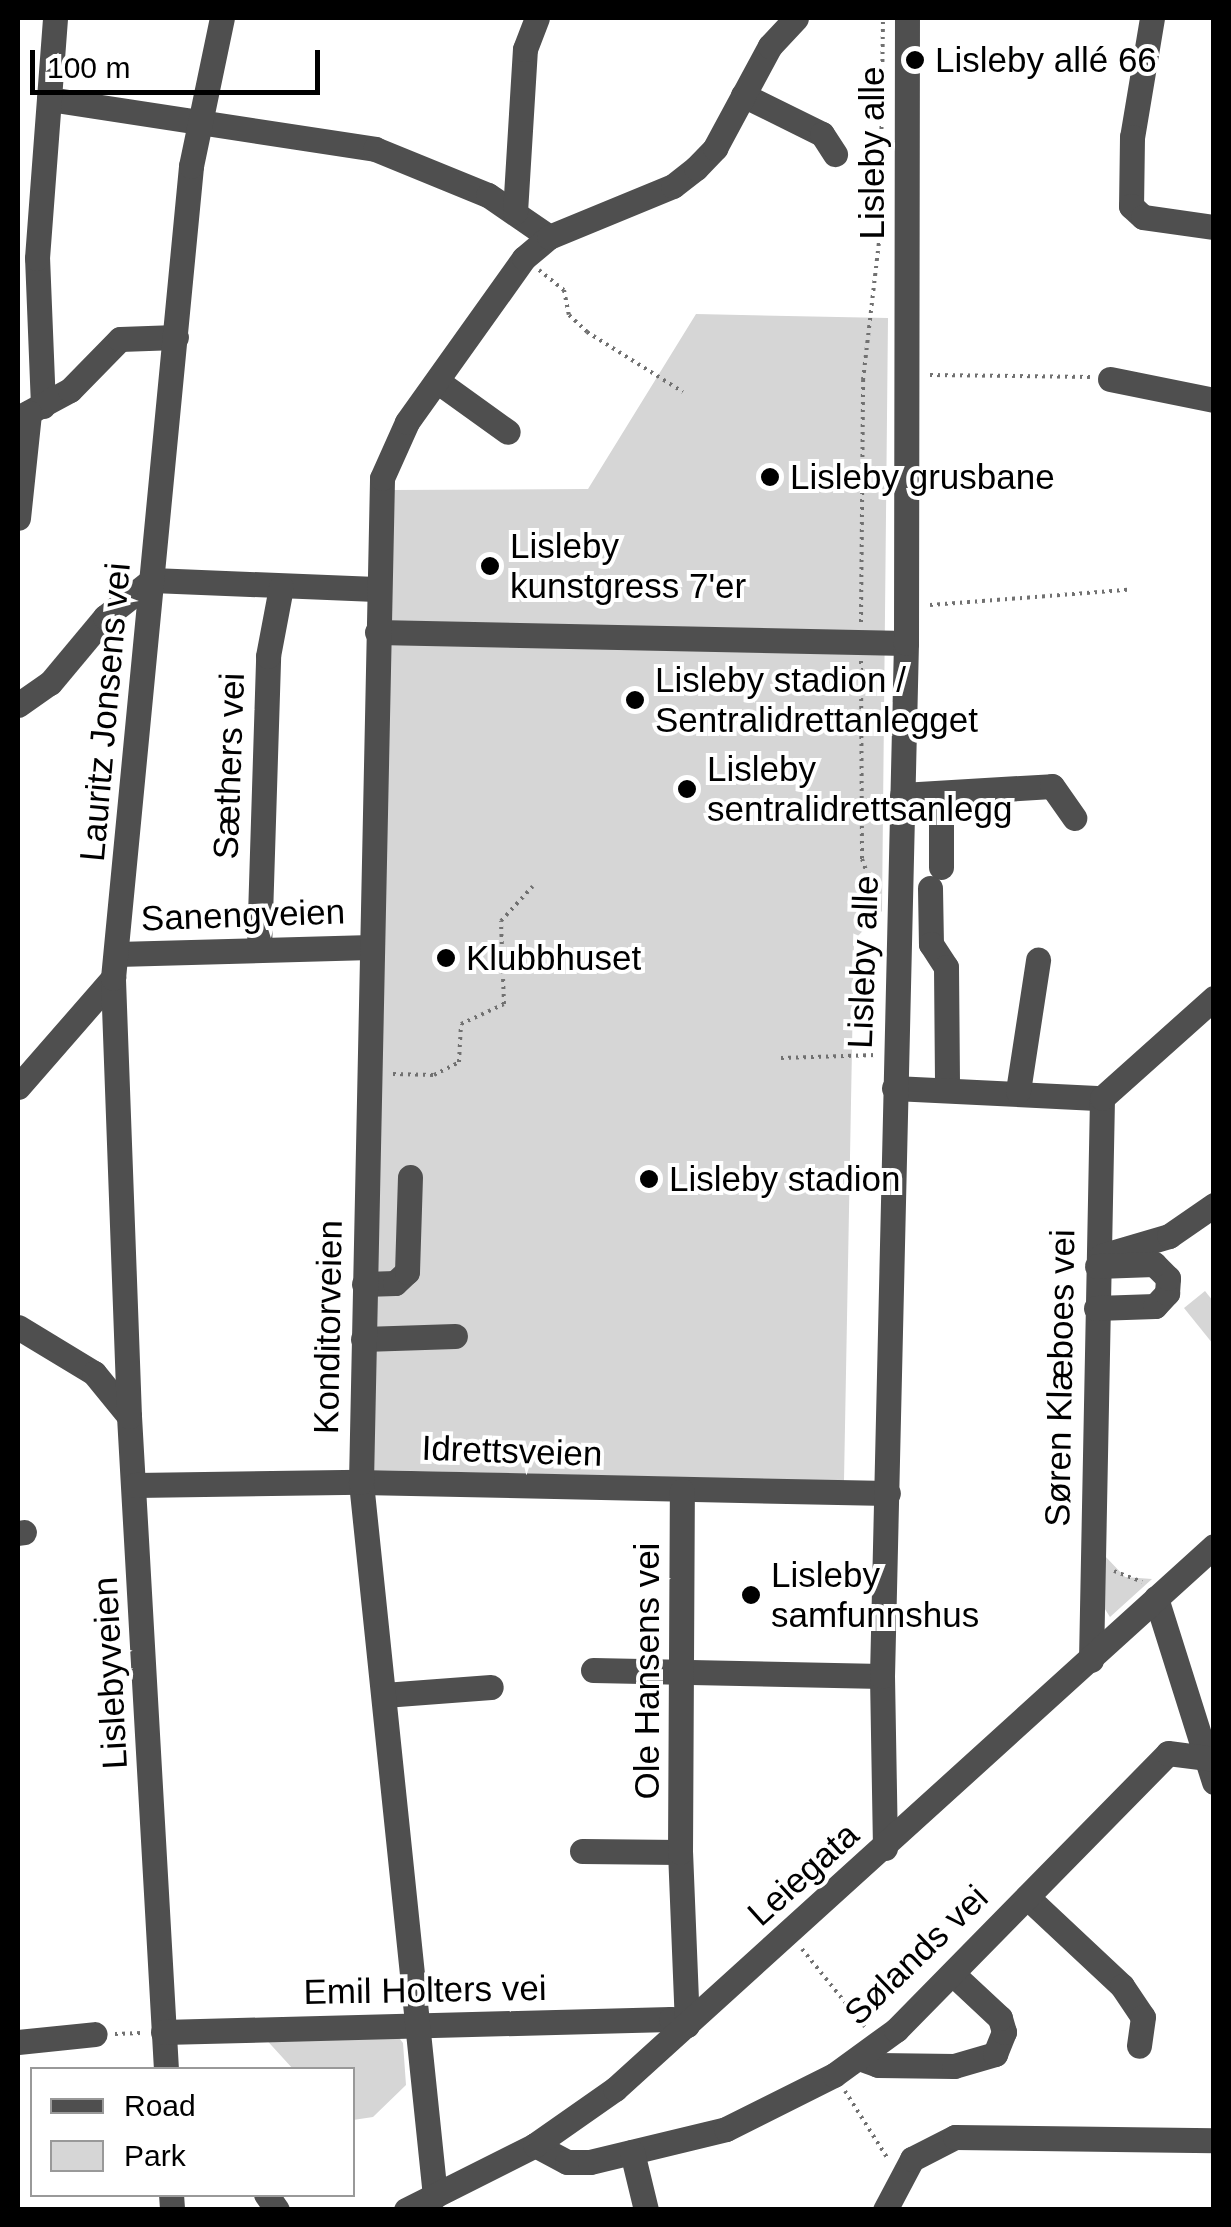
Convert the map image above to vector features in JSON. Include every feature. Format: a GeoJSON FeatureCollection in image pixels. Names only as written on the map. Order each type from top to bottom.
{"type":"FeatureCollection","features":[{"type":"Feature","properties":{"kind":"street"},"geometry":{"type":"LineString","coordinates":[[18,518],[30,412],[29,200],[49,99],[55,18]]}},
{"type":"Feature","properties":{"kind":"street","name":"Lauritz Jonsens vei"},"geometry":{"type":"LineString","coordinates":[[128,1416],[115,966],[176,338],[201,119],[222,18]]}},
{"type":"Feature","properties":{"kind":"street"},"geometry":{"type":"LineString","coordinates":[[515,212],[525,48],[537,18]]}},
{"type":"Feature","properties":{"kind":"street"},"geometry":{"type":"LineString","coordinates":[[508,432],[437,382],[524,258],[548,236],[673,186],[715,148],[770,46],[796,18]]}},
{"type":"Feature","properties":{"kind":"street","name":"Lisleby alle"},"geometry":{"type":"LineString","coordinates":[[885,1848],[882,1676],[906,643],[907,18]]}},
{"type":"Feature","properties":{"kind":"street"},"geometry":{"type":"LineString","coordinates":[[1152,18],[1132,138],[1130,206],[1142,216],[1214,227]]}},
{"type":"Feature","properties":{"kind":"street"},"geometry":{"type":"LineString","coordinates":[[743,94],[822,134],[835,154]]}},
{"type":"Feature","properties":{"kind":"street"},"geometry":{"type":"LineString","coordinates":[[49,99],[201,119],[375,149],[450,176],[515,212],[548,236]]}},
{"type":"Feature","properties":{"kind":"street"},"geometry":{"type":"LineString","coordinates":[[30,412],[82,380],[120,338],[176,338]]}},
{"type":"Feature","properties":{"kind":"street"},"geometry":{"type":"LineString","coordinates":[[1110,379],[1214,400]]}},
{"type":"Feature","properties":{"kind":"street","name":"Konditorveien"},"geometry":{"type":"LineString","coordinates":[[435,2196],[420,2024],[360,1482],[376,589],[388,458],[437,382]]}},
{"type":"Feature","properties":{"kind":"street"},"geometry":{"type":"LineString","coordinates":[[18,705],[50,683],[104,617],[152,580],[376,589]]}},
{"type":"Feature","properties":{"kind":"street","name":"Sæthers vei"},"geometry":{"type":"LineString","coordinates":[[259,948],[268,656],[281,588]]}},
{"type":"Feature","properties":{"kind":"street"},"geometry":{"type":"LineString","coordinates":[[377,632],[906,643]]}},
{"type":"Feature","properties":{"kind":"street"},"geometry":{"type":"LineString","coordinates":[[902,795],[1052,786],[1074,818]]}},
{"type":"Feature","properties":{"kind":"street"},"geometry":{"type":"LineString","coordinates":[[941,793],[931,944],[946,967],[946,1087]]}},
{"type":"Feature","properties":{"kind":"street","name":"Sanengveien"},"geometry":{"type":"LineString","coordinates":[[18,1087],[115,966],[259,948],[371,947]]}},
{"type":"Feature","properties":{"kind":"street"},"geometry":{"type":"LineString","coordinates":[[1018,1091],[1038,960]]}},
{"type":"Feature","properties":{"kind":"street"},"geometry":{"type":"LineString","coordinates":[[894,1088],[946,1087],[1102,1098],[1214,998]]}},
{"type":"Feature","properties":{"kind":"street","name":"Søren Klæboes vei"},"geometry":{"type":"LineString","coordinates":[[1091,1660],[1102,1098]]}},
{"type":"Feature","properties":{"kind":"street"},"geometry":{"type":"LineString","coordinates":[[364,1284],[395,1283],[407,1272],[410,1177]]}},
{"type":"Feature","properties":{"kind":"street"},"geometry":{"type":"LineString","coordinates":[[1096,1262],[1169,1236],[1214,1205]]}},
{"type":"Feature","properties":{"kind":"street"},"geometry":{"type":"LineString","coordinates":[[1096,1262],[1154,1264],[1168,1278],[1167,1293],[1155,1306],[1096,1308]]}},
{"type":"Feature","properties":{"kind":"street"},"geometry":{"type":"LineString","coordinates":[[18,1327],[94,1373],[128,1416]]}},
{"type":"Feature","properties":{"kind":"street"},"geometry":{"type":"LineString","coordinates":[[363,1339],[455,1336]]}},
{"type":"Feature","properties":{"kind":"street","name":"Lislebyveien"},"geometry":{"type":"LineString","coordinates":[[128,1416],[167,2067]]}},
{"type":"Feature","properties":{"kind":"street","name":"Idrettsveien"},"geometry":{"type":"LineString","coordinates":[[135,1485],[360,1482],[888,1493]]}},
{"type":"Feature","properties":{"kind":"street","name":"Ole Hansens vei"},"geometry":{"type":"LineString","coordinates":[[682,1491],[684,1674],[680,1852],[687,2025]]}},
{"type":"Feature","properties":{"kind":"street","name":"Leiegata"},"geometry":{"type":"LineString","coordinates":[[406,2210],[535,2145],[615,2089],[1214,1546]]}},
{"type":"Feature","properties":{"kind":"street"},"geometry":{"type":"LineString","coordinates":[[1156,1598],[1212,1767]]}},
{"type":"Feature","properties":{"kind":"street"},"geometry":{"type":"LineString","coordinates":[[593,1670],[882,1676]]}},
{"type":"Feature","properties":{"kind":"street"},"geometry":{"type":"LineString","coordinates":[[384,1696],[492,1687]]}},
{"type":"Feature","properties":{"kind":"street","name":"Sølands vei"},"geometry":{"type":"LineString","coordinates":[[535,2145],[567,2162],[632,2152],[726,2129],[834,2075],[869,2050],[953,1974],[1168,1753],[1212,1767]]}},
{"type":"Feature","properties":{"kind":"street","name":"Ole Hansens vei"},"geometry":{"type":"LineString","coordinates":[[582,1851],[680,1852]]}},
{"type":"Feature","properties":{"kind":"street","name":"Sølands vei"},"geometry":{"type":"LineString","coordinates":[[1027,1897],[1122,1986],[1143,2017],[1139,2046]]}},
{"type":"Feature","properties":{"kind":"street"},"geometry":{"type":"LineString","coordinates":[[869,2050],[878,2066],[954,2066],[996,2054],[1004,2032],[1000,2018],[953,1974]]}},
{"type":"Feature","properties":{"kind":"street","name":"Emil Holters vei"},"geometry":{"type":"LineString","coordinates":[[163,2032],[671,2019],[687,2025]]}},
{"type":"Feature","properties":{"kind":"street"},"geometry":{"type":"LineString","coordinates":[[18,2042],[96,2034]]}},
{"type":"Feature","properties":{"kind":"street"},"geometry":{"type":"LineString","coordinates":[[885,2210],[902,2171],[955,2137],[1214,2140]]}},
{"type":"Feature","properties":{"kind":"street"},"geometry":{"type":"LineString","coordinates":[[632,2152],[646,2210]]}},
{"type":"Feature","properties":{"kind":"path"},"geometry":{"type":"LineString","coordinates":[[883,18],[880,234],[863,380],[861,642],[862,859],[883,922]]}},
{"type":"Feature","properties":{"kind":"path"},"geometry":{"type":"LineString","coordinates":[[524,258],[564,290],[569,315],[587,332],[683,392]]}},
{"type":"Feature","properties":{"kind":"path"},"geometry":{"type":"LineString","coordinates":[[906,376],[1110,379]]}},
{"type":"Feature","properties":{"kind":"path"},"geometry":{"type":"LineString","coordinates":[[905,605],[1021,603],[1127,590]]}},
{"type":"Feature","properties":{"kind":"path"},"geometry":{"type":"LineString","coordinates":[[368,1073],[434,1074],[460,1062],[461,1024],[504,1004],[501,921],[532,886]]}},
{"type":"Feature","properties":{"kind":"path"},"geometry":{"type":"LineString","coordinates":[[780,1058],[881,1054]]}},
{"type":"Feature","properties":{"kind":"path"},"geometry":{"type":"LineString","coordinates":[[802,1949],[869,2050]]}},
{"type":"Feature","properties":{"kind":"path"},"geometry":{"type":"LineString","coordinates":[[96,2034],[163,2032]]}},
{"type":"Feature","properties":{"kind":"path"},"geometry":{"type":"LineString","coordinates":[[834,2075],[902,2171]]}},
{"type":"Feature","properties":{"kind":"green space","name":"Lisleby stadion / Sentralidrettanlegget"},"geometry":{"type":"Polygon","coordinates":[[[696,314],[888,318],[882,911],[854,940],[844,1481],[373,1470],[391,490],[588,489],[696,314]]]}},
{"type":"Feature","properties":{"kind":"green space"},"geometry":{"type":"Polygon","coordinates":[[[1205,1291],[1213,1301],[1213,1344],[1184,1308],[1205,1291]]]}},
{"type":"Feature","properties":{"kind":"green space"},"geometry":{"type":"Polygon","coordinates":[[[1104,1555],[1125,1577],[1152,1579],[1110,1617],[1101,1603],[1104,1555]]]}},
{"type":"Feature","properties":{"kind":"green space"},"geometry":{"type":"Polygon","coordinates":[[[394,2031],[403,2043],[406,2085],[373,2117],[355,2120],[355,2067],[291,2067],[262,2035],[394,2031]]]}},
{"type":"Feature","properties":{"kind":"place","name":"Lisleby allé 66"},"geometry":{"type":"Point","coordinates":[915,60]}},
{"type":"Feature","properties":{"kind":"place","name":"Lisleby grusbane"},"geometry":{"type":"Point","coordinates":[770,477]}},
{"type":"Feature","properties":{"kind":"place","name":"Lisleby kunstgress 7'er"},"geometry":{"type":"Point","coordinates":[490,566]}},
{"type":"Feature","properties":{"kind":"place","name":"Lisleby stadion / Sentralidrettanlegget"},"geometry":{"type":"Point","coordinates":[635,700]}},
{"type":"Feature","properties":{"kind":"place","name":"Lisleby sentralidrettsanlegg"},"geometry":{"type":"Point","coordinates":[687,789]}},
{"type":"Feature","properties":{"kind":"place","name":"Klubbhuset"},"geometry":{"type":"Point","coordinates":[446,958]}},
{"type":"Feature","properties":{"kind":"place","name":"Lisleby stadion"},"geometry":{"type":"Point","coordinates":[649,1179]}},
{"type":"Feature","properties":{"kind":"place","name":"Lisleby samfunnshus"},"geometry":{"type":"Point","coordinates":[751,1595]}}]}
